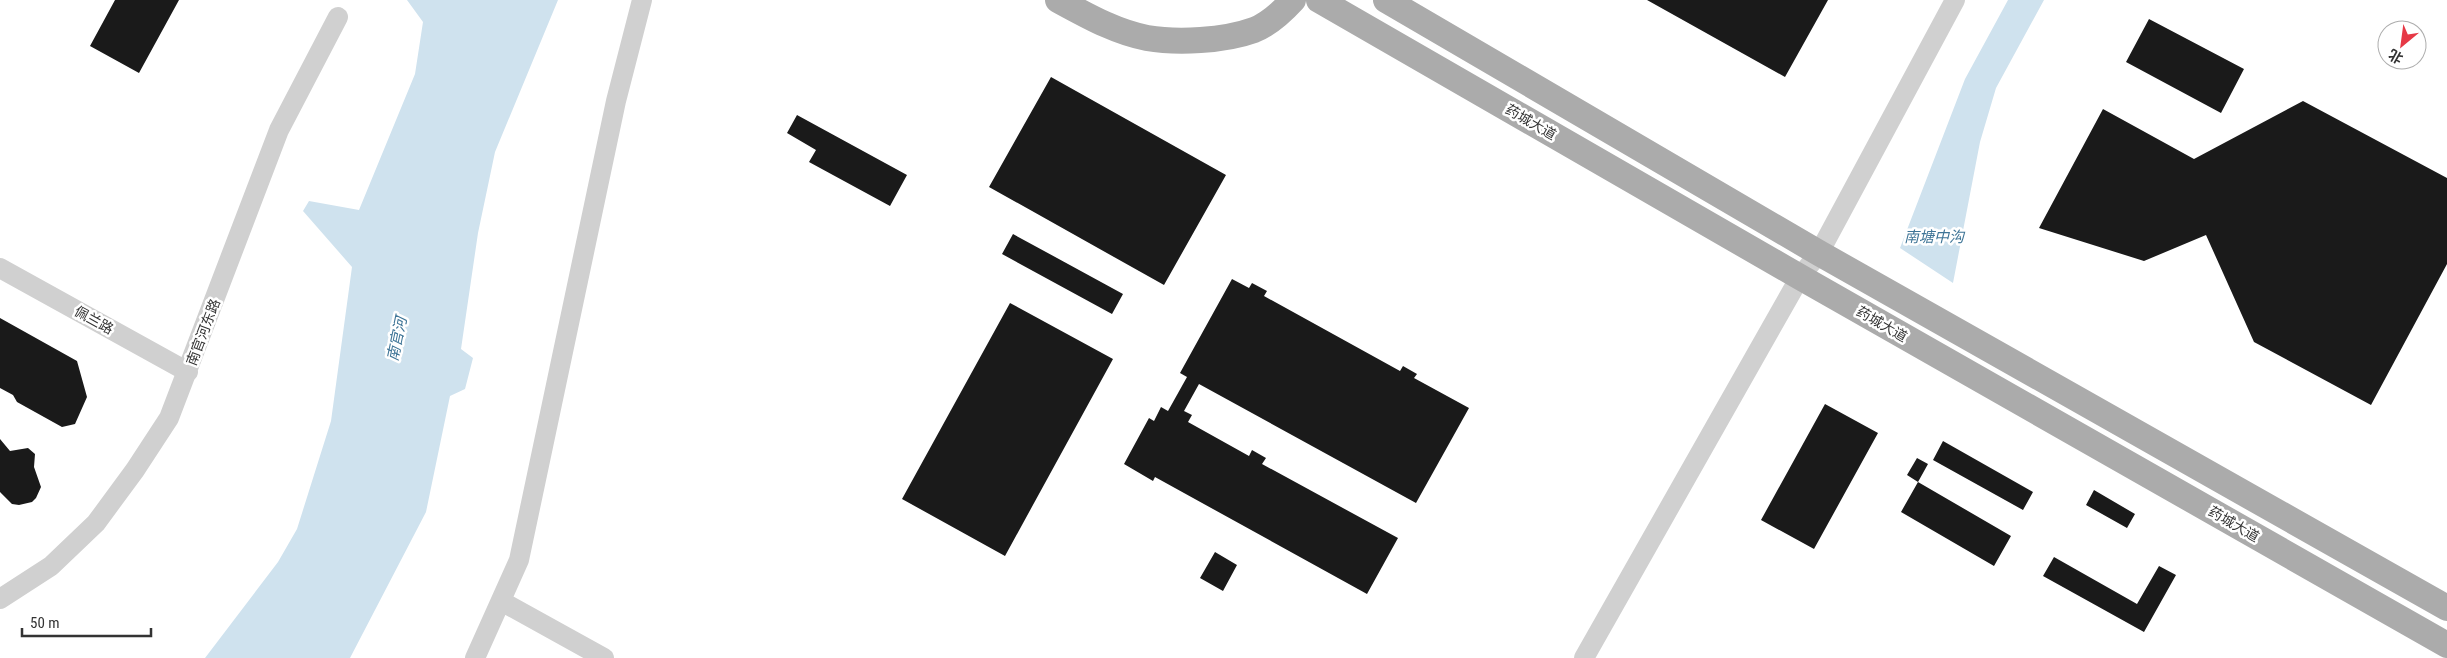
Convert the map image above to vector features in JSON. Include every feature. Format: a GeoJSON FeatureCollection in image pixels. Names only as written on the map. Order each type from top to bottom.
{"type":"FeatureCollection","features":[{"type":"Feature","properties":{"kind":"main road"},"geometry":{"type":"LineString","coordinates":[[1058,0],[1098,22],[1146,38],[1205,40],[1254,30],[1280,14],[1293,0]]}},
{"type":"Feature","properties":{"kind":"main road","name":"药城大道"},"geometry":{"type":"LineString","coordinates":[[1319,0],[1800,277],[2447,645]]}},
{"type":"Feature","properties":{"kind":"main road"},"geometry":{"type":"LineString","coordinates":[[1386,0],[1819,253],[2447,608]]}},
{"type":"Feature","properties":{"kind":"street"},"geometry":{"type":"LineString","coordinates":[[475,658],[519,560],[616,101],[642,0]]}},
{"type":"Feature","properties":{"kind":"street"},"geometry":{"type":"LineString","coordinates":[[1584,658],[1800,277],[1819,253],[1956,0]]}},
{"type":"Feature","properties":{"kind":"street","name":"南官河东路"},"geometry":{"type":"LineString","coordinates":[[0,599],[51,566],[96,523],[135,470],[169,418],[279,130],[338,17]]}},
{"type":"Feature","properties":{"kind":"street","name":"佩兰路"},"geometry":{"type":"LineString","coordinates":[[0,268],[188,372]]}},
{"type":"Feature","properties":{"kind":"street"},"geometry":{"type":"LineString","coordinates":[[501,601],[604,658]]}},
{"type":"Feature","properties":{"kind":"water","name":"南官河"},"geometry":{"type":"Polygon","coordinates":[[[407,0],[558,0],[495,152],[478,233],[461,349],[473,358],[465,389],[450,396],[426,512],[350,658],[205,658],[278,562],[297,529],[331,421],[352,267],[303,211],[309,201],[359,210],[415,74],[423,22],[407,0]]]}},
{"type":"Feature","properties":{"kind":"water","name":"南塘中沟"},"geometry":{"type":"Polygon","coordinates":[[[2008,0],[2044,0],[1996,88],[1980,142],[1953,283],[1900,248],[1965,79],[2008,0]]]}},
{"type":"Feature","properties":{"kind":"building"},"geometry":{"type":"Polygon","coordinates":[[[115,0],[179,0],[139,73],[90,46],[115,0]]]}},
{"type":"Feature","properties":{"kind":"building"},"geometry":{"type":"Polygon","coordinates":[[[1647,0],[1828,0],[1785,77],[1647,0]]]}},
{"type":"Feature","properties":{"kind":"building"},"geometry":{"type":"Polygon","coordinates":[[[2149,19],[2244,69],[2221,113],[2126,62],[2149,19]]]}},
{"type":"Feature","properties":{"kind":"building"},"geometry":{"type":"Polygon","coordinates":[[[1051,77],[1226,175],[1164,285],[989,187],[1051,77]]]}},
{"type":"Feature","properties":{"kind":"building"},"geometry":{"type":"Polygon","coordinates":[[[2303,101],[2447,178],[2447,264],[2371,405],[2254,342],[2206,235],[2144,261],[2039,228],[2103,109],[2194,159],[2303,101]]]}},
{"type":"Feature","properties":{"kind":"building"},"geometry":{"type":"Polygon","coordinates":[[[797,115],[907,175],[890,206],[809,162],[816,150],[787,133],[797,115]]]}},
{"type":"Feature","properties":{"kind":"building"},"geometry":{"type":"Polygon","coordinates":[[[1013,234],[1123,294],[1112,314],[1002,254],[1013,234]]]}},
{"type":"Feature","properties":{"kind":"building"},"geometry":{"type":"Polygon","coordinates":[[[1232,279],[1249,288],[1252,283],[1267,291],[1264,296],[1400,371],[1403,366],[1417,374],[1414,378],[1469,408],[1416,503],[1199,384],[1184,411],[1192,415],[1188,422],[1249,456],[1252,450],[1266,458],[1262,464],[1398,538],[1367,594],[1155,477],[1153,481],[1124,464],[1149,418],[1154,421],[1161,407],[1168,411],[1187,377],[1180,373],[1232,279]]]}},
{"type":"Feature","properties":{"kind":"building"},"geometry":{"type":"Polygon","coordinates":[[[1010,303],[1113,359],[1005,556],[902,499],[1010,303]]]}},
{"type":"Feature","properties":{"kind":"building"},"geometry":{"type":"Polygon","coordinates":[[[0,318],[77,361],[87,397],[75,424],[62,427],[17,402],[13,395],[0,388],[0,318]]]}},
{"type":"Feature","properties":{"kind":"building"},"geometry":{"type":"Polygon","coordinates":[[[1825,404],[1878,433],[1814,549],[1761,520],[1825,404]]]}},
{"type":"Feature","properties":{"kind":"building"},"geometry":{"type":"Polygon","coordinates":[[[0,439],[10,451],[28,448],[35,454],[34,467],[41,487],[32,502],[19,505],[12,504],[0,492],[0,439]]]}},
{"type":"Feature","properties":{"kind":"building"},"geometry":{"type":"Polygon","coordinates":[[[1943,441],[2033,492],[2023,510],[1933,460],[1943,441]]]}},
{"type":"Feature","properties":{"kind":"building"},"geometry":{"type":"Polygon","coordinates":[[[1917,458],[1928,464],[1918,482],[1907,475],[1917,458]]]}},
{"type":"Feature","properties":{"kind":"building"},"geometry":{"type":"Polygon","coordinates":[[[1918,482],[2011,536],[1994,566],[1901,512],[1918,482]]]}},
{"type":"Feature","properties":{"kind":"building"},"geometry":{"type":"Polygon","coordinates":[[[2094,490],[2135,514],[2127,528],[2086,505],[2094,490]]]}},
{"type":"Feature","properties":{"kind":"building"},"geometry":{"type":"Polygon","coordinates":[[[1215,552],[1237,565],[1223,591],[1200,578],[1215,552]]]}},
{"type":"Feature","properties":{"kind":"building"},"geometry":{"type":"Polygon","coordinates":[[[2054,557],[2137,604],[2159,566],[2176,575],[2144,632],[2043,576],[2054,557]]]}}]}
